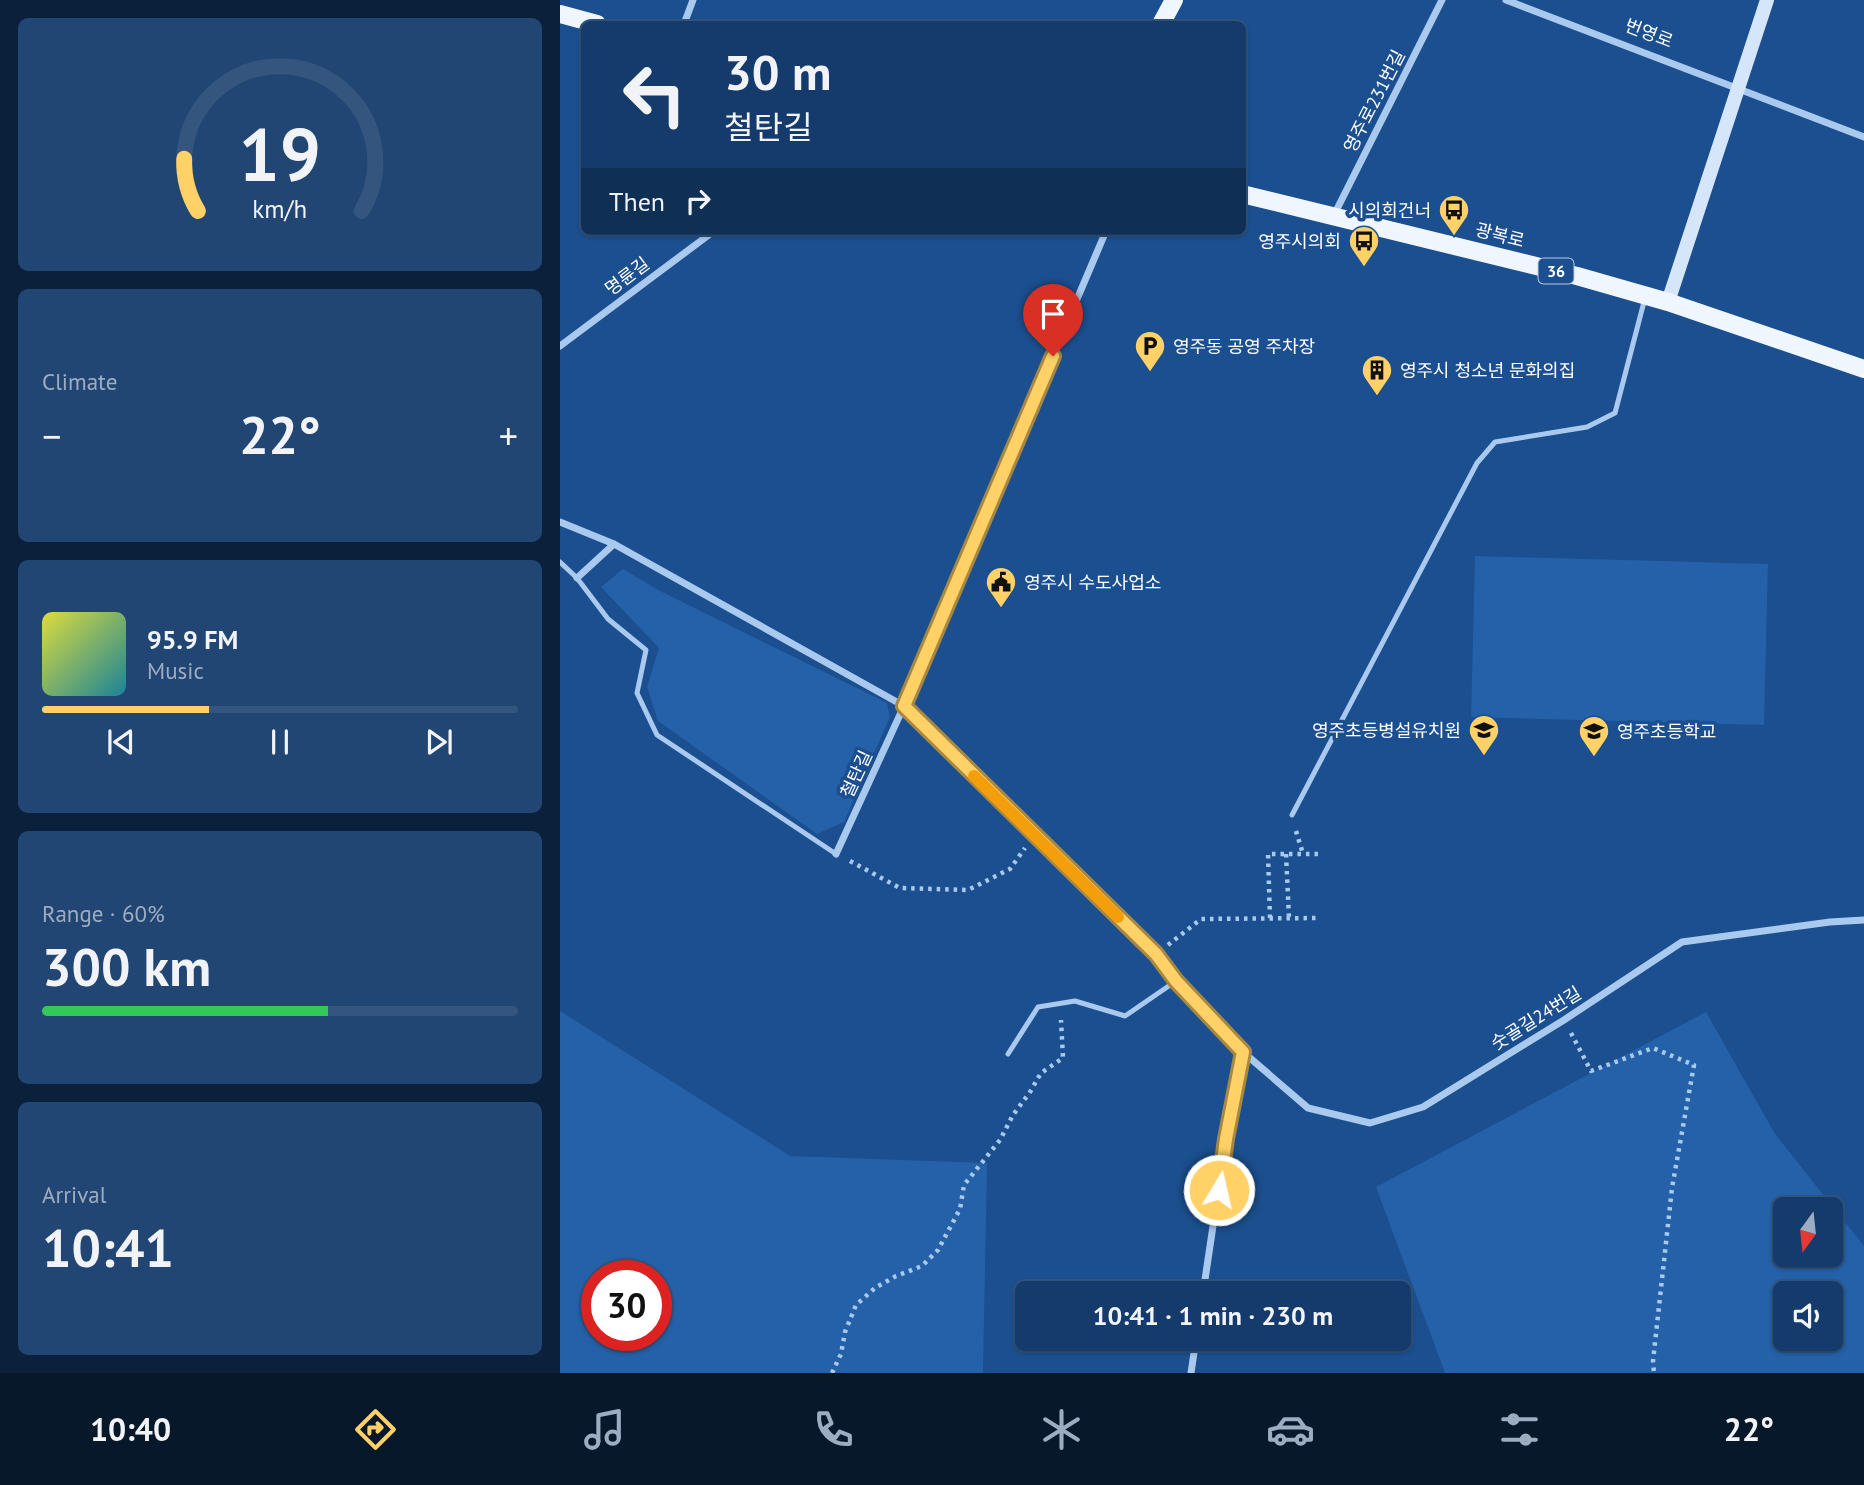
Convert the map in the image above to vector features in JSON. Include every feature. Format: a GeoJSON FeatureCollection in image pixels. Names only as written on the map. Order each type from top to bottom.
{"type":"FeatureCollection","features":[{"type":"Feature","properties":{"kind":"main road"},"geometry":{"type":"LineString","coordinates":[[1163,21],[1174,0]]}},
{"type":"Feature","properties":{"kind":"main road"},"geometry":{"type":"LineString","coordinates":[[560,14],[586,21]]}},
{"type":"Feature","properties":{"kind":"main road","name":"광복로"},"geometry":{"type":"LineString","coordinates":[[1246,195],[1646,295],[1864,369]]}},
{"type":"Feature","properties":{"kind":"street"},"geometry":{"type":"LineString","coordinates":[[685,21],[693,0]]}},
{"type":"Feature","properties":{"kind":"street","name":"영주로231번길"},"geometry":{"type":"LineString","coordinates":[[1334,215],[1442,0]]}},
{"type":"Feature","properties":{"kind":"street","name":"번영로"},"geometry":{"type":"LineString","coordinates":[[1506,0],[1864,137]]}},
{"type":"Feature","properties":{"kind":"street"},"geometry":{"type":"LineString","coordinates":[[1668,302],[1767,0]]}},
{"type":"Feature","properties":{"kind":"street","name":"명륜길"},"geometry":{"type":"LineString","coordinates":[[560,346],[709,235]]}},
{"type":"Feature","properties":{"kind":"street","name":"철탄길"},"geometry":{"type":"LineString","coordinates":[[836,854],[904,706],[1104,235]]}},
{"type":"Feature","properties":{"kind":"street"},"geometry":{"type":"LineString","coordinates":[[560,522],[614,544],[904,706],[1156,954],[1176,981],[1243,1052],[1226,1139],[1205,1281]]}},
{"type":"Feature","properties":{"kind":"street"},"geometry":{"type":"LineString","coordinates":[[577,578],[614,544]]}},
{"type":"Feature","properties":{"kind":"street","name":"숫골길24번길"},"geometry":{"type":"LineString","coordinates":[[1243,1052],[1308,1108],[1370,1123],[1423,1107],[1564,1020],[1682,942],[1829,922],[1864,920]]}},
{"type":"Feature","properties":{"kind":"street"},"geometry":{"type":"LineString","coordinates":[[1191,1373],[1194,1351]]}},
{"type":"Feature","properties":{"kind":"lane"},"geometry":{"type":"LineString","coordinates":[[1292,815],[1477,463],[1495,442],[1587,428],[1615,412],[1646,295]]}},
{"type":"Feature","properties":{"kind":"lane"},"geometry":{"type":"LineString","coordinates":[[560,562],[577,578],[608,619],[646,650],[637,693],[657,735],[836,854]]}},
{"type":"Feature","properties":{"kind":"lane"},"geometry":{"type":"LineString","coordinates":[[1008,1054],[1038,1007],[1075,1001],[1125,1016],[1176,981]]}},
{"type":"Feature","properties":{"kind":"path"},"geometry":{"type":"LineString","coordinates":[[1292,815],[1303,854]]}},
{"type":"Feature","properties":{"kind":"path"},"geometry":{"type":"LineString","coordinates":[[836,854],[900,888],[968,890],[1010,869],[1034,836]]}},
{"type":"Feature","properties":{"kind":"path"},"geometry":{"type":"LineString","coordinates":[[1270,918],[1268,854],[1323,854]]}},
{"type":"Feature","properties":{"kind":"path"},"geometry":{"type":"LineString","coordinates":[[1286,854],[1289,918]]}},
{"type":"Feature","properties":{"kind":"path"},"geometry":{"type":"LineString","coordinates":[[1156,954],[1201,919],[1320,918]]}},
{"type":"Feature","properties":{"kind":"path"},"geometry":{"type":"LineString","coordinates":[[832,1373],[856,1306],[875,1288],[922,1266],[937,1250],[960,1209],[964,1185],[1000,1140],[1041,1073],[1063,1058],[1061,1019],[1082,1003]]}},
{"type":"Feature","properties":{"kind":"path"},"geometry":{"type":"LineString","coordinates":[[1564,1020],[1591,1070],[1653,1048],[1694,1065],[1672,1188],[1653,1361],[1654,1373]]}},
{"type":"Feature","properties":{"kind":"shaded area"},"geometry":{"type":"Polygon","coordinates":[[[1475,556],[1768,564],[1764,725],[1471,717],[1475,556]]]}},
{"type":"Feature","properties":{"kind":"shaded area"},"geometry":{"type":"Polygon","coordinates":[[[623,569],[660,591],[887,703],[890,717],[844,822],[817,834],[658,721],[647,687],[659,648],[601,587],[623,569]]]}},
{"type":"Feature","properties":{"kind":"shaded area"},"geometry":{"type":"Polygon","coordinates":[[[560,1011],[790,1156],[987,1163],[983,1373],[560,1373],[560,1011]]]}},
{"type":"Feature","properties":{"kind":"shaded area"},"geometry":{"type":"Polygon","coordinates":[[[1706,1012],[1775,1134],[1825,1197],[1773,1197],[1773,1267],[1843,1267],[1843,1220],[1864,1246],[1864,1373],[1445,1373],[1376,1187],[1706,1012]]]}},
{"type":"Feature","properties":{"kind":"slow traffic"},"geometry":{"type":"LineString","coordinates":[[974,776],[1118,917]]}},
{"type":"Feature","properties":{"kind":"place","name":"시의회건너"},"geometry":{"type":"Point","coordinates":[1454,237]}},
{"type":"Feature","properties":{"kind":"place","name":"영주시의회"},"geometry":{"type":"Point","coordinates":[1364,268]}},
{"type":"Feature","properties":{"kind":"place","name":"영주동 공영 주차장"},"geometry":{"type":"Point","coordinates":[1150,373]}},
{"type":"Feature","properties":{"kind":"place","name":"영주시 청소년 문화의집"},"geometry":{"type":"Point","coordinates":[1377,397]}},
{"type":"Feature","properties":{"kind":"place","name":"영주시 수도사업소"},"geometry":{"type":"Point","coordinates":[1001,609]}},
{"type":"Feature","properties":{"kind":"place","name":"영주초등병설유치원"},"geometry":{"type":"Point","coordinates":[1484,757]}},
{"type":"Feature","properties":{"kind":"place","name":"영주초등학교"},"geometry":{"type":"Point","coordinates":[1594,758]}},
{"type":"Feature","properties":{"kind":"route"},"geometry":{"type":"LineString","coordinates":[[1053,356],[904,706],[1156,954],[1176,981],[1243,1052],[1219,1190]]}}]}
